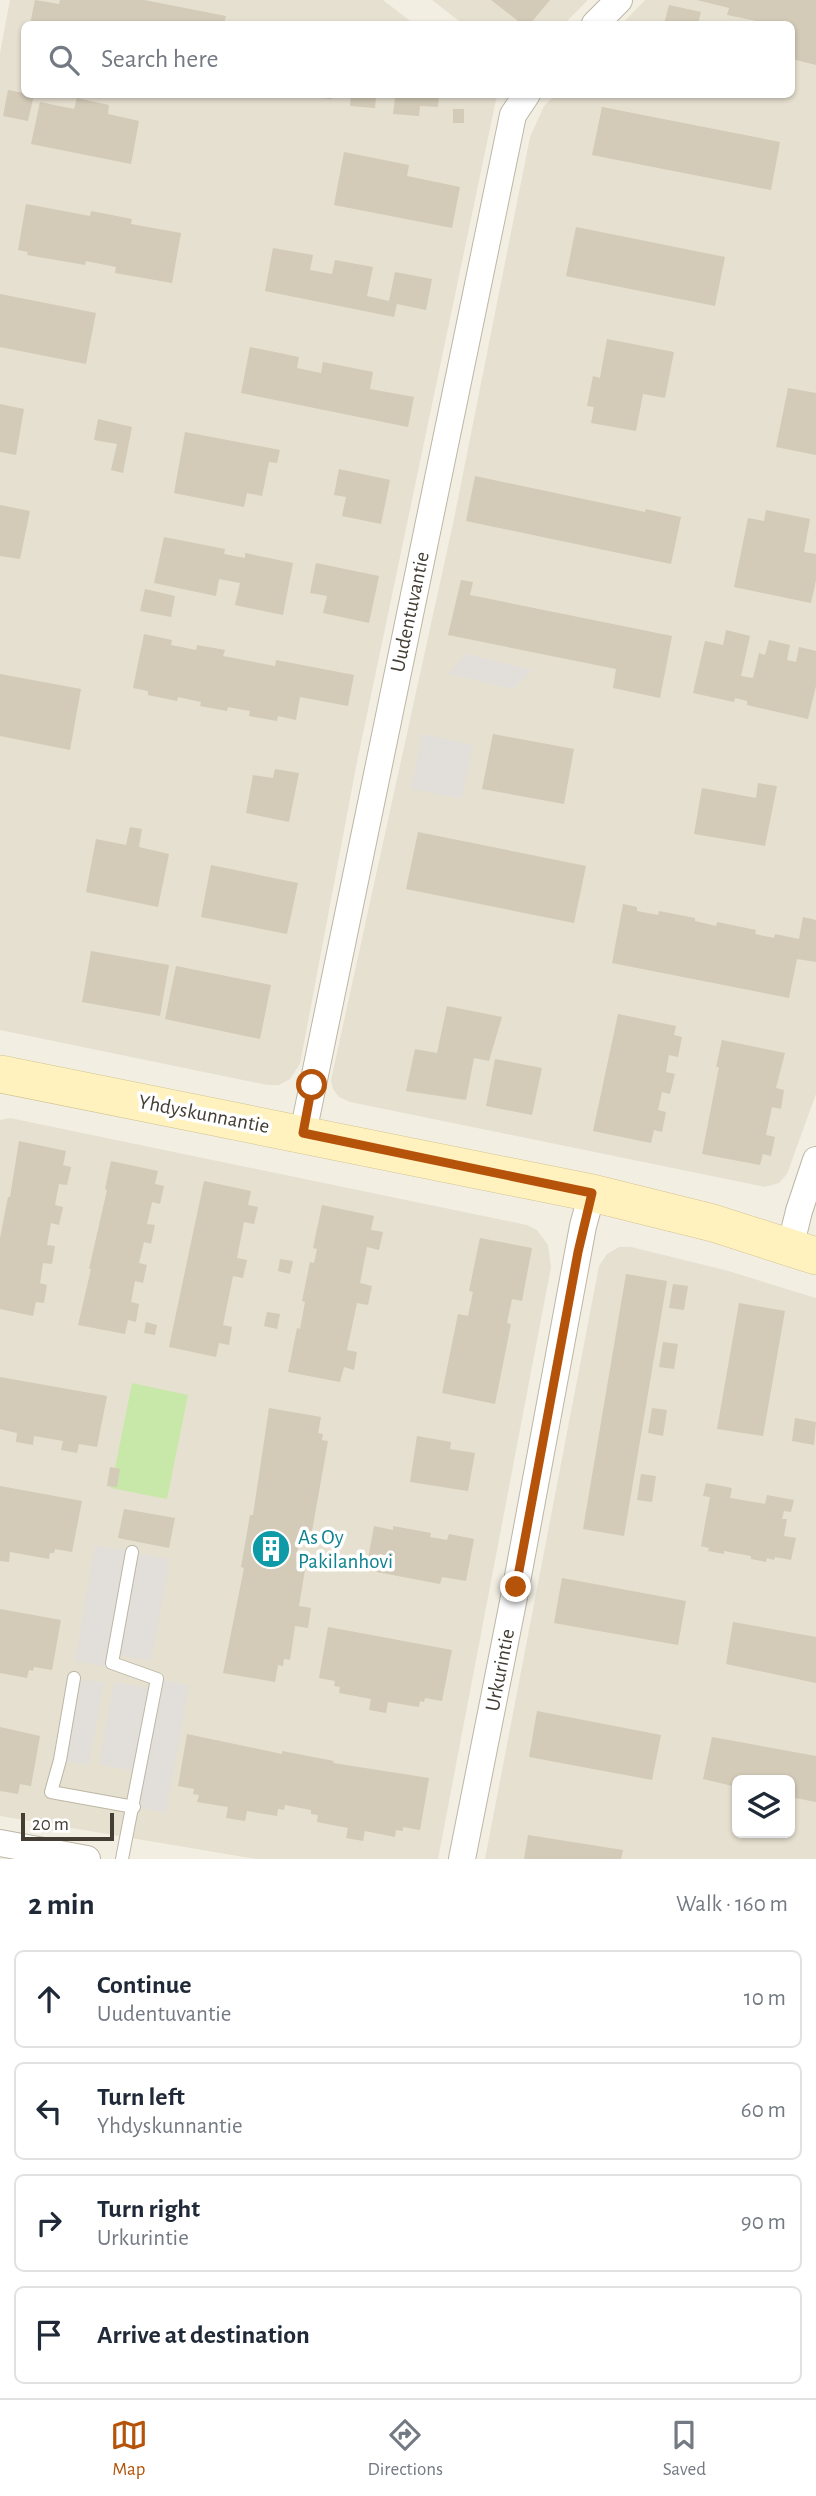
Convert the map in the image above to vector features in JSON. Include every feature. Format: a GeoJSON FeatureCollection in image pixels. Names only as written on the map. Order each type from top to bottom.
{"type":"FeatureCollection","features":[{"type":"Feature","properties":{"kind":"main road","name":"Yhdyskunnantie"},"geometry":{"type":"LineString","coordinates":[[0,1074],[592,1193],[713,1223],[803,1252]]}},
{"type":"Feature","properties":{"kind":"street"},"geometry":{"type":"LineString","coordinates":[[598,21],[619,0]]}},
{"type":"Feature","properties":{"kind":"street","name":"Uudentuvantie"},"geometry":{"type":"LineString","coordinates":[[303,1133],[513,115],[524,98]]}},
{"type":"Feature","properties":{"kind":"street"},"geometry":{"type":"LineString","coordinates":[[803,1252],[799,1211],[816,1160]]}},
{"type":"Feature","properties":{"kind":"street","name":"Urkurintie"},"geometry":{"type":"LineString","coordinates":[[462,1859],[516,1587],[580,1239],[592,1193]]}},
{"type":"Feature","properties":{"kind":"street"},"geometry":{"type":"LineString","coordinates":[[0,1843],[87,1859]]}},
{"type":"Feature","properties":{"kind":"lane"},"geometry":{"type":"LineString","coordinates":[[122,1859],[157,1679],[112,1663],[132,1552]]}},
{"type":"Feature","properties":{"kind":"lane"},"geometry":{"type":"LineString","coordinates":[[74,1678],[60,1760],[51,1792],[134,1807]]}},
{"type":"Feature","properties":{"kind":"shaded area"},"geometry":{"type":"Polygon","coordinates":[[[10,0],[383,0],[410,21],[21,21],[21,98],[496,98],[357,762],[300,1064],[290,1079],[279,1085],[267,1085],[0,1030],[0,53],[10,0]]]}},
{"type":"Feature","properties":{"kind":"shaded area"},"geometry":{"type":"Polygon","coordinates":[[[432,0],[588,0],[567,21],[459,21],[432,0]]]}},
{"type":"Feature","properties":{"kind":"shaded area"},"geometry":{"type":"Polygon","coordinates":[[[645,0],[816,0],[816,1094],[787,1174],[779,1183],[765,1187],[350,1102],[339,1097],[331,1080],[454,519],[530,137],[544,106],[552,98],[795,98],[795,21],[625,21],[645,0]]]}},
{"type":"Feature","properties":{"kind":"shaded area"},"geometry":{"type":"Polygon","coordinates":[[[466,654],[533,670],[512,689],[448,674],[466,654]]]}},
{"type":"Feature","properties":{"kind":"shaded area"},"geometry":{"type":"Polygon","coordinates":[[[422,734],[473,745],[462,799],[411,789],[422,734]]]}},
{"type":"Feature","properties":{"kind":"shaded area"},"geometry":{"type":"Polygon","coordinates":[[[10,1118],[527,1225],[537,1230],[548,1245],[551,1267],[438,1859],[256,1859],[0,1816],[0,1120],[10,1118]]]}},
{"type":"Feature","properties":{"kind":"shaded area"},"geometry":{"type":"Polygon","coordinates":[[[619,1247],[631,1247],[725,1270],[816,1298],[816,1859],[485,1859],[599,1266],[607,1254],[619,1247]]]}},
{"type":"Feature","properties":{"kind":"shaded area"},"geometry":{"type":"Polygon","coordinates":[[[95,1545],[170,1559],[151,1661],[114,1654],[111,1668],[75,1661],[95,1545]]]}},
{"type":"Feature","properties":{"kind":"shaded area"},"geometry":{"type":"Polygon","coordinates":[[[74,1678],[104,1683],[89,1765],[60,1760],[74,1678]]]}},
{"type":"Feature","properties":{"kind":"shaded area"},"geometry":{"type":"Polygon","coordinates":[[[157,1679],[189,1685],[166,1813],[134,1807],[140,1772],[99,1764],[114,1682],[155,1689],[157,1679]]]}},
{"type":"Feature","properties":{"kind":"green space"},"geometry":{"type":"Polygon","coordinates":[[[132,1383],[188,1395],[167,1499],[111,1488],[132,1383]]]}},
{"type":"Feature","properties":{"kind":"building"},"geometry":{"type":"Polygon","coordinates":[[[35,0],[59,4],[60,0],[144,0],[226,16],[225,21],[31,21],[35,0]]]}},
{"type":"Feature","properties":{"kind":"building"},"geometry":{"type":"Polygon","coordinates":[[[491,0],[550,0],[532,21],[518,21],[491,0]]]}},
{"type":"Feature","properties":{"kind":"building"},"geometry":{"type":"Polygon","coordinates":[[[697,0],[816,0],[816,65],[795,60],[795,21],[756,21],[727,15],[729,8],[697,0]]]}},
{"type":"Feature","properties":{"kind":"building"},"geometry":{"type":"Polygon","coordinates":[[[669,5],[701,12],[699,21],[665,21],[669,5]]]}},
{"type":"Feature","properties":{"kind":"building"},"geometry":{"type":"Polygon","coordinates":[[[8,90],[21,92],[21,98],[33,98],[28,121],[3,116],[8,90]]]}},
{"type":"Feature","properties":{"kind":"building"},"geometry":{"type":"Polygon","coordinates":[[[77,98],[109,105],[108,114],[139,121],[131,164],[31,144],[40,102],[74,109],[77,98]]]}},
{"type":"Feature","properties":{"kind":"building"},"geometry":{"type":"Polygon","coordinates":[[[351,98],[376,98],[375,108],[350,106],[351,98]]]}},
{"type":"Feature","properties":{"kind":"building"},"geometry":{"type":"Polygon","coordinates":[[[395,98],[439,98],[438,107],[420,106],[419,116],[393,114],[395,98]]]}},
{"type":"Feature","properties":{"kind":"building"},"geometry":{"type":"Polygon","coordinates":[[[602,107],[780,142],[771,190],[592,155],[602,107]]]}},
{"type":"Feature","properties":{"kind":"building"},"geometry":{"type":"Polygon","coordinates":[[[453,109],[464,109],[464,123],[453,123],[453,109]]]}},
{"type":"Feature","properties":{"kind":"building"},"geometry":{"type":"Polygon","coordinates":[[[344,152],[409,165],[407,176],[460,187],[452,228],[334,205],[344,152]]]}},
{"type":"Feature","properties":{"kind":"building"},"geometry":{"type":"Polygon","coordinates":[[[26,204],[90,216],[91,211],[132,219],[131,224],[181,233],[172,283],[115,273],[116,267],[86,261],[85,265],[27,255],[28,252],[18,250],[26,204]]]}},
{"type":"Feature","properties":{"kind":"building"},"geometry":{"type":"Polygon","coordinates":[[[576,227],[725,257],[715,306],[566,276],[576,227]]]}},
{"type":"Feature","properties":{"kind":"building"},"geometry":{"type":"Polygon","coordinates":[[[273,248],[313,255],[310,270],[332,274],[335,260],[373,267],[367,296],[389,301],[395,272],[432,279],[426,310],[397,304],[394,317],[265,291],[273,248]]]}},
{"type":"Feature","properties":{"kind":"building"},"geometry":{"type":"Polygon","coordinates":[[[0,294],[96,313],[86,364],[0,347],[0,294]]]}},
{"type":"Feature","properties":{"kind":"building"},"geometry":{"type":"Polygon","coordinates":[[[607,339],[674,352],[665,398],[643,394],[636,431],[591,423],[594,407],[587,406],[593,376],[600,378],[607,339]]]}},
{"type":"Feature","properties":{"kind":"building"},"geometry":{"type":"Polygon","coordinates":[[[250,347],[299,357],[297,368],[321,373],[323,362],[373,372],[370,389],[414,397],[408,427],[241,393],[250,347]]]}},
{"type":"Feature","properties":{"kind":"building"},"geometry":{"type":"Polygon","coordinates":[[[788,388],[816,393],[816,455],[776,447],[788,388]]]}},
{"type":"Feature","properties":{"kind":"building"},"geometry":{"type":"Polygon","coordinates":[[[0,404],[24,409],[16,455],[0,452],[0,404]]]}},
{"type":"Feature","properties":{"kind":"building"},"geometry":{"type":"Polygon","coordinates":[[[98,419],[132,427],[123,473],[111,470],[117,444],[94,440],[98,419]]]}},
{"type":"Feature","properties":{"kind":"building"},"geometry":{"type":"Polygon","coordinates":[[[185,432],[280,450],[277,463],[269,462],[262,496],[247,493],[244,507],[174,493],[185,432]]]}},
{"type":"Feature","properties":{"kind":"building"},"geometry":{"type":"Polygon","coordinates":[[[339,469],[390,480],[381,524],[342,516],[346,497],[334,495],[339,469]]]}},
{"type":"Feature","properties":{"kind":"building"},"geometry":{"type":"Polygon","coordinates":[[[475,476],[645,512],[646,509],[681,517],[671,564],[466,521],[475,476]]]}},
{"type":"Feature","properties":{"kind":"building"},"geometry":{"type":"Polygon","coordinates":[[[0,505],[30,511],[20,559],[0,556],[0,505]]]}},
{"type":"Feature","properties":{"kind":"building"},"geometry":{"type":"Polygon","coordinates":[[[766,510],[810,519],[804,552],[816,554],[816,580],[811,603],[734,587],[748,518],[764,521],[766,510]]]}},
{"type":"Feature","properties":{"kind":"building"},"geometry":{"type":"Polygon","coordinates":[[[164,537],[225,549],[224,554],[245,558],[245,553],[293,563],[283,615],[235,605],[240,583],[219,579],[216,596],[154,583],[164,537]]]}},
{"type":"Feature","properties":{"kind":"building"},"geometry":{"type":"Polygon","coordinates":[[[316,563],[379,576],[369,623],[323,613],[327,596],[310,593],[316,563]]]}},
{"type":"Feature","properties":{"kind":"building"},"geometry":{"type":"Polygon","coordinates":[[[461,580],[473,582],[470,595],[672,636],[660,698],[613,688],[616,669],[448,635],[461,580]]]}},
{"type":"Feature","properties":{"kind":"building"},"geometry":{"type":"Polygon","coordinates":[[[145,589],[175,596],[171,617],[140,611],[145,589]]]}},
{"type":"Feature","properties":{"kind":"building"},"geometry":{"type":"Polygon","coordinates":[[[726,630],[750,636],[741,676],[753,678],[759,653],[765,655],[769,640],[790,645],[787,660],[796,662],[799,647],[816,651],[816,686],[808,719],[747,705],[747,701],[735,698],[734,702],[693,693],[705,641],[723,645],[726,630]]]}},
{"type":"Feature","properties":{"kind":"building"},"geometry":{"type":"Polygon","coordinates":[[[144,634],[172,640],[171,645],[196,650],[197,645],[225,650],[223,656],[275,666],[276,660],[354,675],[348,706],[300,697],[296,720],[278,716],[277,721],[249,716],[250,711],[228,707],[227,711],[200,706],[201,702],[178,697],[177,701],[148,695],[148,691],[133,688],[144,634]]]}},
{"type":"Feature","properties":{"kind":"building"},"geometry":{"type":"Polygon","coordinates":[[[0,674],[81,689],[70,750],[0,736],[0,674]]]}},
{"type":"Feature","properties":{"kind":"building"},"geometry":{"type":"Polygon","coordinates":[[[493,734],[574,749],[564,804],[482,789],[493,734]]]}},
{"type":"Feature","properties":{"kind":"building"},"geometry":{"type":"Polygon","coordinates":[[[275,769],[299,773],[289,822],[246,813],[253,775],[273,778],[275,769]]]}},
{"type":"Feature","properties":{"kind":"building"},"geometry":{"type":"Polygon","coordinates":[[[758,783],[777,786],[765,846],[694,834],[702,788],[756,798],[758,783]]]}},
{"type":"Feature","properties":{"kind":"building"},"geometry":{"type":"Polygon","coordinates":[[[130,827],[142,829],[139,847],[169,854],[158,907],[86,892],[96,839],[126,845],[130,827]]]}},
{"type":"Feature","properties":{"kind":"building"},"geometry":{"type":"Polygon","coordinates":[[[418,832],[586,866],[574,923],[406,889],[418,832]]]}},
{"type":"Feature","properties":{"kind":"building"},"geometry":{"type":"Polygon","coordinates":[[[211,865],[298,883],[287,934],[201,917],[211,865]]]}},
{"type":"Feature","properties":{"kind":"building"},"geometry":{"type":"Polygon","coordinates":[[[623,904],[637,907],[637,911],[658,915],[659,911],[695,918],[695,921],[716,926],[717,922],[756,930],[755,934],[774,938],[775,934],[799,939],[803,917],[816,920],[816,962],[797,959],[789,998],[612,963],[623,904]]]}},
{"type":"Feature","properties":{"kind":"building"},"geometry":{"type":"Polygon","coordinates":[[[91,951],[169,965],[160,1016],[82,1002],[91,951]]]}},
{"type":"Feature","properties":{"kind":"building"},"geometry":{"type":"Polygon","coordinates":[[[176,966],[271,985],[260,1039],[165,1019],[176,966]]]}},
{"type":"Feature","properties":{"kind":"building"},"geometry":{"type":"Polygon","coordinates":[[[447,1006],[502,1017],[489,1061],[474,1058],[466,1100],[406,1091],[415,1049],[437,1053],[447,1006]]]}},
{"type":"Feature","properties":{"kind":"building"},"geometry":{"type":"Polygon","coordinates":[[[618,1014],[676,1026],[674,1035],[682,1037],[678,1057],[669,1055],[666,1072],[675,1074],[670,1094],[662,1092],[658,1110],[666,1112],[662,1132],[654,1130],[651,1143],[593,1131],[618,1014]]]}},
{"type":"Feature","properties":{"kind":"building"},"geometry":{"type":"Polygon","coordinates":[[[722,1040],[785,1053],[776,1088],[784,1090],[781,1109],[772,1107],[766,1135],[775,1137],[771,1156],[763,1154],[760,1165],[702,1154],[722,1040]]]}},
{"type":"Feature","properties":{"kind":"building"},"geometry":{"type":"Polygon","coordinates":[[[495,1059],[542,1068],[532,1115],[486,1106],[495,1059]]]}},
{"type":"Feature","properties":{"kind":"building"},"geometry":{"type":"Polygon","coordinates":[[[19,1141],[66,1151],[63,1165],[71,1167],[67,1185],[59,1184],[55,1205],[63,1207],[59,1225],[51,1223],[47,1245],[55,1246],[52,1264],[43,1263],[40,1283],[47,1285],[44,1303],[36,1302],[33,1316],[0,1309],[0,1238],[19,1141]]]}},
{"type":"Feature","properties":{"kind":"building"},"geometry":{"type":"Polygon","coordinates":[[[111,1161],[158,1171],[155,1184],[164,1186],[160,1204],[152,1202],[147,1224],[155,1225],[151,1244],[144,1242],[139,1263],[147,1265],[143,1283],[135,1281],[131,1302],[139,1304],[136,1322],[128,1320],[125,1334],[78,1325],[111,1161]]]}},
{"type":"Feature","properties":{"kind":"building"},"geometry":{"type":"Polygon","coordinates":[[[204,1181],[251,1191],[248,1205],[258,1207],[254,1224],[244,1222],[237,1258],[247,1260],[243,1278],[233,1276],[223,1325],[232,1327],[229,1345],[219,1343],[216,1357],[169,1347],[204,1181]]]}},
{"type":"Feature","properties":{"kind":"building"},"geometry":{"type":"Polygon","coordinates":[[[322,1205],[374,1216],[371,1230],[383,1232],[379,1250],[367,1247],[360,1283],[372,1286],[368,1305],[357,1303],[347,1350],[357,1352],[354,1370],[344,1367],[340,1382],[288,1372],[297,1328],[300,1329],[305,1302],[302,1301],[310,1262],[314,1263],[317,1249],[313,1248],[322,1205]]]}},
{"type":"Feature","properties":{"kind":"building"},"geometry":{"type":"Polygon","coordinates":[[[480,1238],[532,1248],[522,1301],[512,1299],[507,1323],[511,1324],[495,1404],[442,1393],[458,1314],[468,1316],[473,1292],[469,1291],[480,1238]]]}},
{"type":"Feature","properties":{"kind":"building"},"geometry":{"type":"Polygon","coordinates":[[[280,1259],[293,1261],[290,1274],[278,1271],[280,1259]]]}},
{"type":"Feature","properties":{"kind":"building"},"geometry":{"type":"Polygon","coordinates":[[[626,1274],[667,1281],[624,1536],[583,1529],[626,1274]]]}},
{"type":"Feature","properties":{"kind":"building"},"geometry":{"type":"Polygon","coordinates":[[[673,1284],[688,1286],[684,1310],[669,1308],[673,1284]]]}},
{"type":"Feature","properties":{"kind":"building"},"geometry":{"type":"Polygon","coordinates":[[[739,1303],[785,1311],[763,1436],[717,1429],[739,1303]]]}},
{"type":"Feature","properties":{"kind":"building"},"geometry":{"type":"Polygon","coordinates":[[[267,1312],[280,1314],[277,1329],[264,1326],[267,1312]]]}},
{"type":"Feature","properties":{"kind":"building"},"geometry":{"type":"Polygon","coordinates":[[[146,1322],[157,1325],[155,1335],[144,1333],[146,1322]]]}},
{"type":"Feature","properties":{"kind":"building"},"geometry":{"type":"Polygon","coordinates":[[[663,1342],[678,1344],[674,1369],[659,1367],[663,1342]]]}},
{"type":"Feature","properties":{"kind":"building"},"geometry":{"type":"Polygon","coordinates":[[[0,1377],[107,1396],[97,1447],[79,1444],[77,1453],[61,1450],[63,1441],[34,1436],[33,1445],[16,1442],[17,1433],[0,1429],[0,1377]]]}},
{"type":"Feature","properties":{"kind":"building","name":"As Oy Pakilanhovi"},"geometry":{"type":"Polygon","coordinates":[[[269,1408],[321,1417],[318,1433],[323,1434],[322,1440],[328,1441],[312,1531],[306,1530],[305,1536],[300,1535],[296,1562],[301,1563],[300,1569],[305,1570],[299,1606],[311,1608],[308,1628],[295,1626],[290,1660],[284,1659],[283,1666],[278,1665],[275,1682],[223,1673],[244,1568],[241,1567],[250,1515],[253,1515],[269,1408]]]}},
{"type":"Feature","properties":{"kind":"building"},"geometry":{"type":"Polygon","coordinates":[[[652,1408],[667,1410],[663,1436],[648,1433],[652,1408]]]}},
{"type":"Feature","properties":{"kind":"building"},"geometry":{"type":"Polygon","coordinates":[[[795,1418],[816,1422],[814,1445],[792,1441],[795,1418]]]}},
{"type":"Feature","properties":{"kind":"building"},"geometry":{"type":"Polygon","coordinates":[[[417,1436],[451,1442],[450,1449],[475,1453],[468,1491],[410,1482],[417,1436]]]}},
{"type":"Feature","properties":{"kind":"building"},"geometry":{"type":"Polygon","coordinates":[[[110,1467],[120,1469],[117,1487],[107,1486],[110,1467]]]}},
{"type":"Feature","properties":{"kind":"building"},"geometry":{"type":"Polygon","coordinates":[[[641,1474],[656,1476],[652,1502],[637,1500],[641,1474]]]}},
{"type":"Feature","properties":{"kind":"building"},"geometry":{"type":"Polygon","coordinates":[[[706,1483],[732,1488],[730,1498],[765,1504],[767,1495],[794,1500],[791,1512],[784,1511],[782,1519],[787,1519],[784,1536],[796,1538],[791,1560],[775,1557],[774,1560],[767,1558],[766,1562],[751,1559],[751,1556],[708,1551],[709,1548],[701,1546],[710,1497],[703,1496],[706,1483]]]}},
{"type":"Feature","properties":{"kind":"building"},"geometry":{"type":"Polygon","coordinates":[[[0,1486],[82,1501],[72,1552],[55,1549],[54,1553],[50,1553],[49,1559],[10,1552],[9,1562],[0,1561],[0,1486]]]}},
{"type":"Feature","properties":{"kind":"building"},"geometry":{"type":"Polygon","coordinates":[[[124,1509],[175,1518],[169,1548],[118,1538],[124,1509]]]}},
{"type":"Feature","properties":{"kind":"building"},"geometry":{"type":"Polygon","coordinates":[[[374,1526],[393,1530],[393,1526],[431,1533],[430,1537],[447,1540],[449,1534],[474,1539],[466,1581],[442,1577],[440,1584],[366,1570],[374,1526]]]}},
{"type":"Feature","properties":{"kind":"building"},"geometry":{"type":"Polygon","coordinates":[[[562,1578],[686,1601],[678,1645],[554,1623],[562,1578]]]}},
{"type":"Feature","properties":{"kind":"building"},"geometry":{"type":"Polygon","coordinates":[[[0,1609],[61,1620],[52,1670],[34,1667],[33,1671],[29,1670],[27,1678],[0,1673],[0,1609]]]}},
{"type":"Feature","properties":{"kind":"building"},"geometry":{"type":"Polygon","coordinates":[[[733,1622],[816,1637],[816,1683],[726,1664],[733,1622]]]}},
{"type":"Feature","properties":{"kind":"building","name":"As Oy Pakilanhovi"},"geometry":{"type":"Polygon","coordinates":[[[328,1627],[452,1650],[442,1701],[425,1698],[424,1702],[420,1701],[419,1707],[388,1702],[386,1713],[369,1710],[371,1699],[339,1693],[340,1687],[334,1686],[335,1681],[319,1678],[328,1627]]]}},
{"type":"Feature","properties":{"kind":"building"},"geometry":{"type":"Polygon","coordinates":[[[537,1711],[661,1735],[652,1780],[529,1757],[537,1711]]]}},
{"type":"Feature","properties":{"kind":"building"},"geometry":{"type":"Polygon","coordinates":[[[0,1727],[40,1736],[31,1786],[20,1784],[18,1794],[0,1791],[0,1727]]]}},
{"type":"Feature","properties":{"kind":"building"},"geometry":{"type":"Polygon","coordinates":[[[187,1734],[282,1754],[282,1751],[334,1761],[333,1763],[429,1778],[420,1830],[403,1827],[403,1831],[396,1830],[395,1837],[365,1831],[363,1841],[346,1838],[348,1828],[317,1822],[318,1815],[311,1814],[311,1810],[285,1805],[284,1810],[278,1809],[277,1816],[247,1811],[245,1821],[226,1818],[228,1807],[197,1802],[199,1795],[193,1794],[194,1789],[178,1786],[187,1734]]]}},
{"type":"Feature","properties":{"kind":"building"},"geometry":{"type":"Polygon","coordinates":[[[712,1737],[816,1756],[816,1802],[795,1798],[795,1775],[732,1775],[732,1786],[703,1779],[712,1737]]]}},
{"type":"Feature","properties":{"kind":"building"},"geometry":{"type":"Polygon","coordinates":[[[528,1835],[623,1850],[621,1859],[524,1859],[528,1835]]]}},
{"type":"Feature","properties":{"kind":"place","name":"As Oy Pakilanhovi"},"geometry":{"type":"Point","coordinates":[271,1549]}},
{"type":"Feature","properties":{"kind":"route"},"geometry":{"type":"LineString","coordinates":[[312,1085],[303,1133],[592,1193],[583,1226],[516,1587]]}}]}
